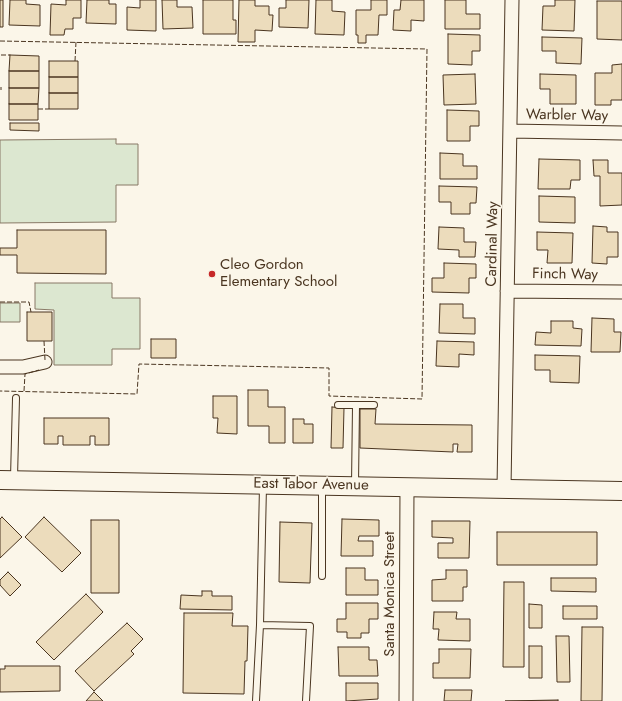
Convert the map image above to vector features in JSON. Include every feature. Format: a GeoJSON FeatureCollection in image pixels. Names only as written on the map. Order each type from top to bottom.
{"type":"FeatureCollection","features":[{"type":"Feature","properties":{"kind":"main road","name":"East Tabor Avenue"},"geometry":{"type":"LineString","coordinates":[[7,480],[622,491]]}},
{"type":"Feature","properties":{"kind":"street","name":"Cardinal Way"},"geometry":{"type":"LineString","coordinates":[[504,488],[512,0]]}},
{"type":"Feature","properties":{"kind":"street","name":"Warbler Way"},"geometry":{"type":"LineString","coordinates":[[511,131],[622,133]]}},
{"type":"Feature","properties":{"kind":"street","name":"Finch Way"},"geometry":{"type":"LineString","coordinates":[[508,291],[622,292]]}},
{"type":"Feature","properties":{"kind":"street"},"geometry":{"type":"LineString","coordinates":[[0,366],[23,367],[45,362]]}},
{"type":"Feature","properties":{"kind":"street","name":"Santa Monica Street"},"geometry":{"type":"LineString","coordinates":[[406,701],[407,487]]}},
{"type":"Feature","properties":{"kind":"lane"},"geometry":{"type":"LineString","coordinates":[[7,480],[16,398]]}},
{"type":"Feature","properties":{"kind":"lane"},"geometry":{"type":"LineString","coordinates":[[338,405],[374,405]]}},
{"type":"Feature","properties":{"kind":"lane"},"geometry":{"type":"LineString","coordinates":[[355,486],[356,406]]}},
{"type":"Feature","properties":{"kind":"lane"},"geometry":{"type":"LineString","coordinates":[[256,701],[260,625],[263,485]]}},
{"type":"Feature","properties":{"kind":"lane"},"geometry":{"type":"LineString","coordinates":[[322,486],[322,576]]}},
{"type":"Feature","properties":{"kind":"lane"},"geometry":{"type":"LineString","coordinates":[[260,625],[310,626],[306,701]]}},
{"type":"Feature","properties":{"kind":"green space"},"geometry":{"type":"Polygon","coordinates":[[[116,139],[116,144],[138,144],[138,185],[116,185],[116,222],[0,223],[0,140],[116,139]]]}},
{"type":"Feature","properties":{"kind":"green space"},"geometry":{"type":"Polygon","coordinates":[[[35,283],[112,283],[112,298],[140,298],[140,349],[112,349],[112,365],[54,365],[54,310],[35,309],[35,283]]]}},
{"type":"Feature","properties":{"kind":"green space"},"geometry":{"type":"Polygon","coordinates":[[[0,303],[20,303],[20,322],[0,322],[0,303]]]}},
{"type":"Feature","properties":{"kind":"building"},"geometry":{"type":"Polygon","coordinates":[[[0,0],[3,0],[3,27],[0,27],[0,0]]]}},
{"type":"Feature","properties":{"kind":"building"},"geometry":{"type":"Polygon","coordinates":[[[10,0],[26,0],[26,4],[40,5],[40,26],[9,25],[10,0]]]}},
{"type":"Feature","properties":{"kind":"building"},"geometry":{"type":"Polygon","coordinates":[[[66,0],[81,0],[81,18],[73,18],[73,29],[65,29],[64,35],[50,35],[51,4],[66,5],[66,0]]]}},
{"type":"Feature","properties":{"kind":"building"},"geometry":{"type":"Polygon","coordinates":[[[87,0],[109,0],[109,4],[116,4],[116,24],[86,23],[87,0]]]}},
{"type":"Feature","properties":{"kind":"building"},"geometry":{"type":"Polygon","coordinates":[[[140,0],[156,0],[156,31],[127,30],[127,7],[140,8],[140,0]]]}},
{"type":"Feature","properties":{"kind":"building"},"geometry":{"type":"Polygon","coordinates":[[[162,0],[177,0],[177,7],[192,7],[193,28],[163,29],[162,0]]]}},
{"type":"Feature","properties":{"kind":"building"},"geometry":{"type":"Polygon","coordinates":[[[203,0],[233,0],[233,20],[236,20],[236,34],[203,34],[203,0]]]}},
{"type":"Feature","properties":{"kind":"building"},"geometry":{"type":"Polygon","coordinates":[[[239,0],[255,0],[255,6],[269,6],[269,15],[273,15],[272,31],[255,30],[255,42],[238,42],[239,0]]]}},
{"type":"Feature","properties":{"kind":"building"},"geometry":{"type":"Polygon","coordinates":[[[286,0],[309,0],[308,28],[279,27],[279,8],[286,8],[286,0]]]}},
{"type":"Feature","properties":{"kind":"building"},"geometry":{"type":"Polygon","coordinates":[[[316,0],[332,0],[332,11],[345,12],[344,35],[315,34],[316,0]]]}},
{"type":"Feature","properties":{"kind":"building"},"geometry":{"type":"Polygon","coordinates":[[[371,0],[387,0],[387,15],[379,15],[378,35],[366,35],[366,43],[358,43],[358,35],[356,35],[356,10],[371,10],[371,0]]]}},
{"type":"Feature","properties":{"kind":"building"},"geometry":{"type":"Polygon","coordinates":[[[401,0],[424,0],[424,21],[411,20],[411,31],[393,30],[394,10],[400,10],[401,0]]]}},
{"type":"Feature","properties":{"kind":"building"},"geometry":{"type":"Polygon","coordinates":[[[445,0],[466,0],[466,14],[480,14],[480,29],[445,29],[445,0]]]}},
{"type":"Feature","properties":{"kind":"building"},"geometry":{"type":"Polygon","coordinates":[[[555,0],[575,0],[574,31],[542,30],[543,6],[555,6],[555,0]]]}},
{"type":"Feature","properties":{"kind":"building"},"geometry":{"type":"Polygon","coordinates":[[[597,1],[622,1],[622,40],[597,39],[597,1]]]}},
{"type":"Feature","properties":{"kind":"building"},"geometry":{"type":"Polygon","coordinates":[[[448,34],[480,35],[480,51],[472,51],[472,65],[448,64],[448,34]]]}},
{"type":"Feature","properties":{"kind":"building"},"geometry":{"type":"Polygon","coordinates":[[[542,37],[582,38],[581,64],[556,63],[556,51],[542,51],[542,37]]]}},
{"type":"Feature","properties":{"kind":"building"},"geometry":{"type":"Polygon","coordinates":[[[10,55],[39,56],[39,71],[9,71],[10,55]]]}},
{"type":"Feature","properties":{"kind":"building"},"geometry":{"type":"Polygon","coordinates":[[[49,61],[78,61],[78,77],[49,77],[49,61]]]}},
{"type":"Feature","properties":{"kind":"building"},"geometry":{"type":"Polygon","coordinates":[[[622,64],[622,100],[611,100],[611,105],[595,105],[595,73],[612,73],[612,65],[622,64]]]}},
{"type":"Feature","properties":{"kind":"building"},"geometry":{"type":"Polygon","coordinates":[[[9,71],[39,71],[39,88],[9,88],[9,71]]]}},
{"type":"Feature","properties":{"kind":"building"},"geometry":{"type":"Polygon","coordinates":[[[475,74],[476,104],[444,105],[443,75],[475,74]]]}},
{"type":"Feature","properties":{"kind":"building"},"geometry":{"type":"Polygon","coordinates":[[[540,74],[576,75],[576,104],[550,104],[550,89],[540,89],[540,74]]]}},
{"type":"Feature","properties":{"kind":"building"},"geometry":{"type":"Polygon","coordinates":[[[49,77],[78,77],[78,93],[49,93],[49,77]]]}},
{"type":"Feature","properties":{"kind":"building"},"geometry":{"type":"Polygon","coordinates":[[[9,88],[39,88],[38,104],[9,104],[9,88]]]}},
{"type":"Feature","properties":{"kind":"building"},"geometry":{"type":"Polygon","coordinates":[[[49,93],[78,93],[78,109],[49,109],[49,93]]]}},
{"type":"Feature","properties":{"kind":"building"},"geometry":{"type":"Polygon","coordinates":[[[9,104],[38,104],[38,120],[9,120],[9,104]]]}},
{"type":"Feature","properties":{"kind":"building"},"geometry":{"type":"Polygon","coordinates":[[[447,110],[479,111],[479,126],[470,126],[470,141],[447,141],[447,110]]]}},
{"type":"Feature","properties":{"kind":"building"},"geometry":{"type":"Polygon","coordinates":[[[10,123],[39,123],[39,131],[10,130],[10,123]]]}},
{"type":"Feature","properties":{"kind":"building"},"geometry":{"type":"Polygon","coordinates":[[[440,153],[463,154],[463,166],[477,166],[477,179],[440,179],[440,153]]]}},
{"type":"Feature","properties":{"kind":"building"},"geometry":{"type":"Polygon","coordinates":[[[539,159],[580,160],[580,180],[571,180],[570,189],[538,189],[539,159]]]}},
{"type":"Feature","properties":{"kind":"building"},"geometry":{"type":"Polygon","coordinates":[[[593,160],[608,160],[608,173],[622,173],[622,205],[600,206],[600,176],[594,176],[593,160]]]}},
{"type":"Feature","properties":{"kind":"building"},"geometry":{"type":"Polygon","coordinates":[[[439,186],[477,187],[476,203],[470,203],[470,214],[451,214],[451,202],[439,202],[439,186]]]}},
{"type":"Feature","properties":{"kind":"building"},"geometry":{"type":"Polygon","coordinates":[[[539,196],[575,197],[575,223],[539,222],[539,196]]]}},
{"type":"Feature","properties":{"kind":"building"},"geometry":{"type":"Polygon","coordinates":[[[593,226],[607,227],[607,232],[618,232],[618,257],[607,257],[607,264],[592,263],[593,226]]]}},
{"type":"Feature","properties":{"kind":"building"},"geometry":{"type":"Polygon","coordinates":[[[439,227],[464,228],[464,242],[476,242],[475,257],[459,257],[459,250],[438,249],[439,227]]]}},
{"type":"Feature","properties":{"kind":"building"},"geometry":{"type":"Polygon","coordinates":[[[17,230],[106,230],[106,274],[17,273],[17,255],[0,255],[0,248],[17,248],[17,230]]]}},
{"type":"Feature","properties":{"kind":"building"},"geometry":{"type":"Polygon","coordinates":[[[537,232],[573,233],[572,263],[547,263],[548,250],[537,250],[537,232]]]}},
{"type":"Feature","properties":{"kind":"building"},"geometry":{"type":"Polygon","coordinates":[[[444,263],[476,264],[476,278],[469,278],[469,293],[432,292],[432,278],[444,278],[444,263]]]}},
{"type":"Feature","properties":{"kind":"building"},"geometry":{"type":"Polygon","coordinates":[[[440,304],[463,304],[463,318],[475,318],[475,334],[439,333],[440,304]]]}},
{"type":"Feature","properties":{"kind":"building"},"geometry":{"type":"Polygon","coordinates":[[[27,312],[52,312],[52,341],[27,341],[27,312]]]}},
{"type":"Feature","properties":{"kind":"building"},"geometry":{"type":"Polygon","coordinates":[[[592,318],[614,319],[614,332],[621,332],[620,352],[591,352],[592,318]]]}},
{"type":"Feature","properties":{"kind":"building"},"geometry":{"type":"Polygon","coordinates":[[[551,321],[573,321],[573,328],[582,329],[581,346],[535,345],[536,332],[551,333],[551,321]]]}},
{"type":"Feature","properties":{"kind":"building"},"geometry":{"type":"Polygon","coordinates":[[[151,339],[176,339],[176,358],[151,358],[151,339]]]}},
{"type":"Feature","properties":{"kind":"building"},"geometry":{"type":"Polygon","coordinates":[[[437,341],[474,342],[474,355],[459,354],[459,367],[436,366],[437,341]]]}},
{"type":"Feature","properties":{"kind":"building"},"geometry":{"type":"Polygon","coordinates":[[[535,355],[580,356],[579,383],[550,382],[550,370],[535,370],[535,355]]]}},
{"type":"Feature","properties":{"kind":"building"},"geometry":{"type":"Polygon","coordinates":[[[248,390],[268,390],[268,407],[285,407],[285,443],[269,443],[269,426],[248,426],[248,390]]]}},
{"type":"Feature","properties":{"kind":"building"},"geometry":{"type":"Polygon","coordinates":[[[213,396],[237,396],[237,434],[217,433],[218,418],[213,418],[213,396]]]}},
{"type":"Feature","properties":{"kind":"building"},"geometry":{"type":"Polygon","coordinates":[[[332,407],[344,408],[343,448],[331,448],[332,407]]]}},
{"type":"Feature","properties":{"kind":"building"},"geometry":{"type":"Polygon","coordinates":[[[360,409],[376,409],[375,424],[472,425],[472,452],[457,452],[458,444],[453,444],[453,452],[360,448],[360,409]]]}},
{"type":"Feature","properties":{"kind":"building"},"geometry":{"type":"Polygon","coordinates":[[[44,418],[109,418],[109,445],[95,445],[95,436],[90,436],[90,445],[63,445],[63,436],[58,436],[58,444],[44,444],[44,418]]]}},
{"type":"Feature","properties":{"kind":"building"},"geometry":{"type":"Polygon","coordinates":[[[293,419],[304,419],[304,424],[313,424],[313,443],[293,443],[293,419]]]}},
{"type":"Feature","properties":{"kind":"building"},"geometry":{"type":"Polygon","coordinates":[[[2,517],[22,537],[0,558],[0,519],[2,517]]]}},
{"type":"Feature","properties":{"kind":"building"},"geometry":{"type":"Polygon","coordinates":[[[44,517],[81,553],[62,572],[25,537],[44,517]]]}},
{"type":"Feature","properties":{"kind":"building"},"geometry":{"type":"Polygon","coordinates":[[[342,519],[379,520],[379,536],[359,536],[358,541],[373,541],[373,556],[341,556],[342,519]]]}},
{"type":"Feature","properties":{"kind":"building"},"geometry":{"type":"Polygon","coordinates":[[[91,520],[119,520],[119,593],[91,593],[91,520]]]}},
{"type":"Feature","properties":{"kind":"building"},"geometry":{"type":"Polygon","coordinates":[[[432,521],[470,521],[469,558],[438,558],[438,543],[453,543],[453,538],[432,537],[432,521]]]}},
{"type":"Feature","properties":{"kind":"building"},"geometry":{"type":"Polygon","coordinates":[[[280,522],[312,523],[310,583],[279,582],[280,522]]]}},
{"type":"Feature","properties":{"kind":"building"},"geometry":{"type":"Polygon","coordinates":[[[497,532],[597,532],[597,565],[497,565],[497,532]]]}},
{"type":"Feature","properties":{"kind":"building"},"geometry":{"type":"Polygon","coordinates":[[[346,568],[365,568],[365,580],[378,580],[378,595],[346,595],[346,568]]]}},
{"type":"Feature","properties":{"kind":"building"},"geometry":{"type":"Polygon","coordinates":[[[446,570],[467,570],[467,587],[463,587],[463,601],[432,601],[432,580],[446,579],[446,570]]]}},
{"type":"Feature","properties":{"kind":"building"},"geometry":{"type":"Polygon","coordinates":[[[8,572],[21,585],[10,596],[0,585],[0,580],[8,572]]]}},
{"type":"Feature","properties":{"kind":"building"},"geometry":{"type":"Polygon","coordinates":[[[551,578],[596,578],[596,592],[551,591],[551,578]]]}},
{"type":"Feature","properties":{"kind":"building"},"geometry":{"type":"Polygon","coordinates":[[[504,582],[524,582],[524,667],[503,667],[504,582]]]}},
{"type":"Feature","properties":{"kind":"building"},"geometry":{"type":"Polygon","coordinates":[[[202,591],[212,591],[212,596],[232,596],[232,610],[180,609],[181,595],[202,596],[202,591]]]}},
{"type":"Feature","properties":{"kind":"building"},"geometry":{"type":"Polygon","coordinates":[[[86,594],[103,612],[54,660],[36,642],[86,594]]]}},
{"type":"Feature","properties":{"kind":"building"},"geometry":{"type":"Polygon","coordinates":[[[346,603],[378,603],[378,619],[369,619],[369,633],[361,633],[361,638],[347,638],[347,632],[337,632],[337,619],[346,619],[346,603]]]}},
{"type":"Feature","properties":{"kind":"building"},"geometry":{"type":"Polygon","coordinates":[[[529,604],[542,605],[542,628],[529,628],[529,604]]]}},
{"type":"Feature","properties":{"kind":"building"},"geometry":{"type":"Polygon","coordinates":[[[563,606],[597,606],[597,619],[563,619],[563,606]]]}},
{"type":"Feature","properties":{"kind":"building"},"geometry":{"type":"Polygon","coordinates":[[[434,612],[457,612],[456,619],[470,619],[470,641],[438,640],[439,629],[433,629],[434,612]]]}},
{"type":"Feature","properties":{"kind":"building"},"geometry":{"type":"Polygon","coordinates":[[[184,613],[233,613],[232,626],[248,626],[244,694],[183,693],[184,613]]]}},
{"type":"Feature","properties":{"kind":"building"},"geometry":{"type":"Polygon","coordinates":[[[127,623],[143,639],[131,651],[134,654],[94,691],[75,671],[127,623]]]}},
{"type":"Feature","properties":{"kind":"building"},"geometry":{"type":"Polygon","coordinates":[[[582,627],[603,627],[602,701],[581,701],[582,627]]]}},
{"type":"Feature","properties":{"kind":"building"},"geometry":{"type":"Polygon","coordinates":[[[556,636],[569,636],[570,682],[557,682],[556,636]]]}},
{"type":"Feature","properties":{"kind":"building"},"geometry":{"type":"Polygon","coordinates":[[[529,646],[542,646],[542,678],[529,678],[529,646]]]}},
{"type":"Feature","properties":{"kind":"building"},"geometry":{"type":"Polygon","coordinates":[[[338,647],[369,647],[369,660],[377,660],[378,676],[339,676],[338,647]]]}},
{"type":"Feature","properties":{"kind":"building"},"geometry":{"type":"Polygon","coordinates":[[[439,649],[471,649],[470,678],[433,678],[433,663],[439,663],[439,649]]]}},
{"type":"Feature","properties":{"kind":"building"},"geometry":{"type":"Polygon","coordinates":[[[5,666],[60,666],[60,691],[0,692],[0,669],[5,669],[5,666]]]}},
{"type":"Feature","properties":{"kind":"building"},"geometry":{"type":"Polygon","coordinates":[[[346,683],[378,683],[378,699],[346,701],[346,683]]]}},
{"type":"Feature","properties":{"kind":"building"},"geometry":{"type":"Polygon","coordinates":[[[445,690],[472,690],[471,701],[444,701],[445,690]]]}},
{"type":"Feature","properties":{"kind":"building"},"geometry":{"type":"Polygon","coordinates":[[[94,692],[103,701],[86,701],[94,692]]]}},
{"type":"Feature","properties":{"kind":"building"},"geometry":{"type":"Polygon","coordinates":[[[558,700],[558,701],[505,701],[558,700]]]}},
{"type":"Feature","properties":{"kind":"fence"},"geometry":{"type":"LineString","coordinates":[[0,41],[427,49],[422,399],[329,396],[329,368],[139,364],[137,394],[0,391]]}},
{"type":"Feature","properties":{"kind":"fence"},"geometry":{"type":"LineString","coordinates":[[75,61],[76,42]]}},
{"type":"Feature","properties":{"kind":"fence"},"geometry":{"type":"LineString","coordinates":[[1,55],[10,55]]}},
{"type":"Feature","properties":{"kind":"fence"},"geometry":{"type":"LineString","coordinates":[[38,109],[49,109]]}},
{"type":"Feature","properties":{"kind":"fence"},"geometry":{"type":"LineString","coordinates":[[0,302],[29,302],[31,312]]}},
{"type":"Feature","properties":{"kind":"fence"},"geometry":{"type":"LineString","coordinates":[[44,341],[45,360]]}},
{"type":"Feature","properties":{"kind":"fence"},"geometry":{"type":"LineString","coordinates":[[24,391],[25,374],[39,370]]}},
{"type":"Feature","properties":{"kind":"place","name":"Cleo Gordon Elementary School"},"geometry":{"type":"Point","coordinates":[212,274]}}]}
